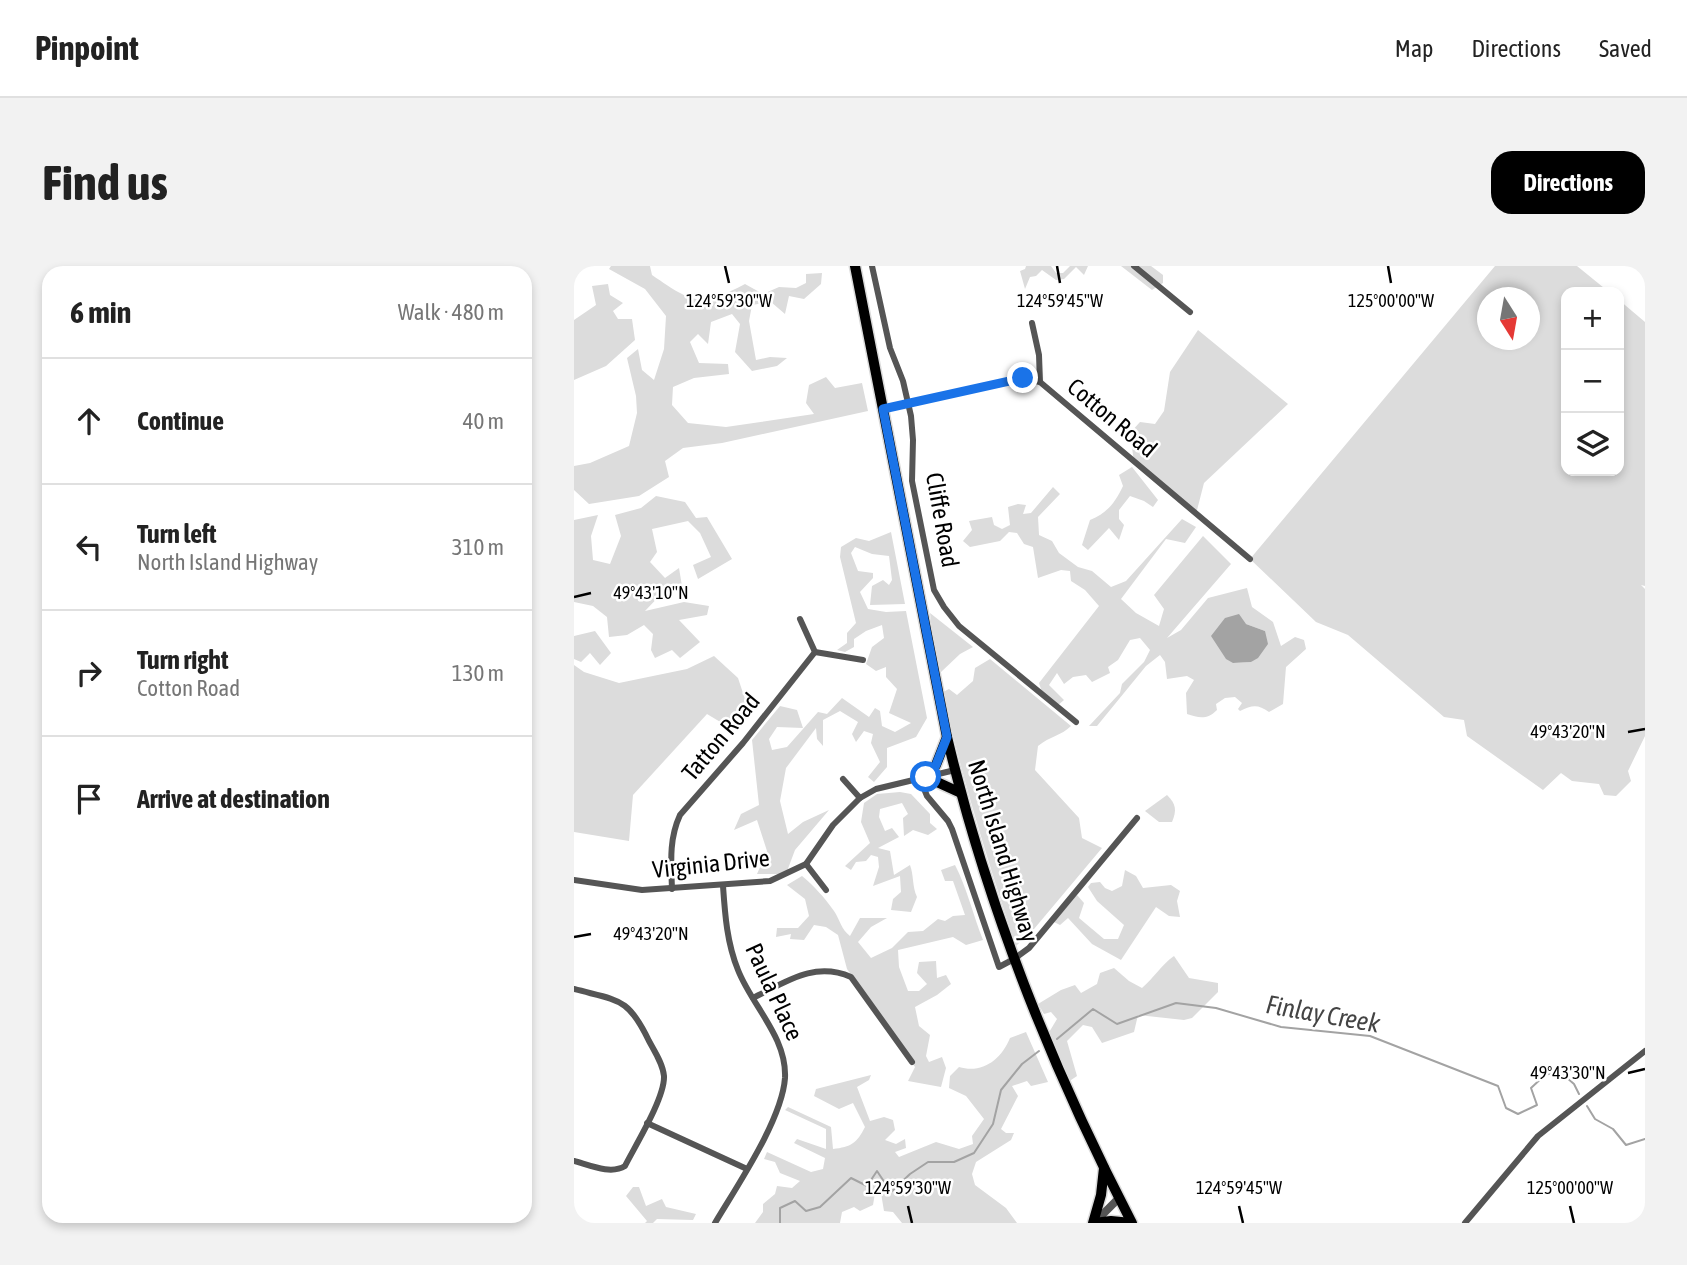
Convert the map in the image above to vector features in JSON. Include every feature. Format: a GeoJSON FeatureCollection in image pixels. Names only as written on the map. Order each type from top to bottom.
{"type":"FeatureCollection","features":[{"type":"Feature","properties":{"kind":"main road","name":"North Island Highway"},"geometry":{"type":"LineString","coordinates":[[855,266],[947,737],[961,793],[1014,959],[1069,1094],[1131,1223]]}},
{"type":"Feature","properties":{"kind":"main road"},"geometry":{"type":"LineString","coordinates":[[947,737],[936,765],[923,778],[961,793]]}},
{"type":"Feature","properties":{"kind":"main road"},"geometry":{"type":"LineString","coordinates":[[1104,1168],[1094,1223],[1111,1220],[1131,1223]]}},
{"type":"Feature","properties":{"kind":"street","name":"Cliffe Road"},"geometry":{"type":"LineString","coordinates":[[872,266],[890,348],[904,381],[913,440],[912,481],[934,590],[959,626],[1076,722]]}},
{"type":"Feature","properties":{"kind":"street"},"geometry":{"type":"LineString","coordinates":[[1134,266],[1190,312]]}},
{"type":"Feature","properties":{"kind":"street"},"geometry":{"type":"LineString","coordinates":[[1032,323],[1039,355],[1040,382]]}},
{"type":"Feature","properties":{"kind":"street","name":"Cotton Road"},"geometry":{"type":"LineString","coordinates":[[883,409],[1023,378],[1040,382],[1250,559]]}},
{"type":"Feature","properties":{"kind":"street"},"geometry":{"type":"LineString","coordinates":[[800,619],[816,652],[863,660]]}},
{"type":"Feature","properties":{"kind":"street","name":"Tatton Road"},"geometry":{"type":"LineString","coordinates":[[672,889],[671,844],[680,815],[743,743],[816,652]]}},
{"type":"Feature","properties":{"kind":"street","name":"Virginia Drive"},"geometry":{"type":"LineString","coordinates":[[574,880],[642,890],[770,881],[806,864],[832,825],[860,798],[876,789],[955,770]]}},
{"type":"Feature","properties":{"kind":"street"},"geometry":{"type":"LineString","coordinates":[[923,778],[927,796],[952,829],[999,967],[1029,948],[1137,818]]}},
{"type":"Feature","properties":{"kind":"street"},"geometry":{"type":"LineString","coordinates":[[843,779],[860,798]]}},
{"type":"Feature","properties":{"kind":"street"},"geometry":{"type":"LineString","coordinates":[[806,864],[826,890]]}},
{"type":"Feature","properties":{"kind":"street","name":"Paula Place"},"geometry":{"type":"LineString","coordinates":[[715,1223],[760,1146],[781,1097],[785,1078],[779,1043],[739,972],[726,930],[723,886]]}},
{"type":"Feature","properties":{"kind":"street"},"geometry":{"type":"LineString","coordinates":[[753,998],[806,973],[837,971],[851,977],[912,1062]]}},
{"type":"Feature","properties":{"kind":"street"},"geometry":{"type":"LineString","coordinates":[[574,989],[628,1006],[638,1017],[664,1077],[647,1123],[625,1166],[609,1169],[574,1161]]}},
{"type":"Feature","properties":{"kind":"street"},"geometry":{"type":"LineString","coordinates":[[1465,1223],[1538,1136],[1645,1051]]}},
{"type":"Feature","properties":{"kind":"street"},"geometry":{"type":"LineString","coordinates":[[647,1123],[747,1169]]}},
{"type":"Feature","properties":{"kind":"street"},"geometry":{"type":"LineString","coordinates":[[1094,1223],[1119,1198]]}},
{"type":"Feature","properties":{"kind":"shaded area"},"geometry":{"type":"Polygon","coordinates":[[[611,266],[650,266],[652,275],[677,292],[697,299],[717,297],[745,284],[763,294],[779,287],[796,288],[806,283],[806,274],[822,273],[821,284],[804,299],[789,296],[785,314],[771,302],[752,305],[749,321],[756,360],[787,358],[777,366],[752,371],[735,352],[740,324],[732,314],[711,322],[708,344],[698,334],[690,342],[699,363],[728,364],[729,374],[694,378],[673,387],[672,405],[688,423],[726,427],[814,414],[806,403],[809,385],[826,377],[835,388],[862,383],[868,411],[722,443],[683,448],[665,461],[669,477],[639,496],[589,504],[574,490],[574,466],[590,463],[629,446],[637,413],[627,358],[638,349],[642,370],[654,380],[664,349],[666,316],[645,289],[609,269],[611,266]]]}},
{"type":"Feature","properties":{"kind":"shaded area"},"geometry":{"type":"Polygon","coordinates":[[[1026,266],[1051,266],[1056,273],[1063,273],[1070,266],[1088,266],[1084,275],[1076,267],[1064,279],[1056,280],[1042,270],[1036,276],[1030,277],[1025,289],[1020,271],[1026,266]]]}},
{"type":"Feature","properties":{"kind":"shaded area"},"geometry":{"type":"Polygon","coordinates":[[[1121,266],[1151,266],[1163,275],[1163,283],[1152,290],[1121,266]]]}},
{"type":"Feature","properties":{"kind":"shaded area"},"geometry":{"type":"Polygon","coordinates":[[[1495,266],[1577,266],[1603,287],[1561,287],[1561,476],[1624,476],[1624,304],[1645,322],[1645,586],[1641,585],[1645,589],[1645,736],[1628,771],[1631,781],[1616,796],[1604,795],[1599,784],[1572,781],[1561,773],[1543,790],[1467,736],[1464,720],[1444,717],[1348,635],[1316,622],[1250,559],[1477,288],[1477,350],[1540,350],[1540,287],[1477,287],[1495,266]]]}},
{"type":"Feature","properties":{"kind":"shaded area"},"geometry":{"type":"Polygon","coordinates":[[[608,284],[610,295],[623,303],[613,311],[618,319],[632,319],[635,340],[606,366],[574,380],[574,320],[596,305],[592,286],[608,284]]]}},
{"type":"Feature","properties":{"kind":"shaded area"},"geometry":{"type":"Polygon","coordinates":[[[1198,330],[1288,404],[1204,483],[1196,514],[1134,462],[1130,433],[1140,422],[1155,424],[1164,411],[1170,372],[1198,330]]]}},
{"type":"Feature","properties":{"kind":"shaded area"},"geometry":{"type":"Polygon","coordinates":[[[1132,467],[1158,500],[1153,507],[1130,496],[1119,510],[1119,519],[1124,525],[1119,540],[1109,528],[1088,550],[1082,545],[1090,520],[1106,511],[1114,502],[1123,486],[1119,475],[1132,467]]]}},
{"type":"Feature","properties":{"kind":"shaded area"},"geometry":{"type":"Polygon","coordinates":[[[1053,487],[1060,494],[1038,517],[1039,535],[1052,541],[1059,553],[1078,567],[1092,571],[1111,587],[1126,581],[1182,519],[1196,527],[1185,543],[1166,539],[1121,599],[1136,613],[1159,626],[1164,609],[1154,595],[1203,536],[1231,564],[1167,638],[1181,630],[1208,598],[1247,588],[1252,607],[1273,622],[1281,646],[1295,637],[1304,640],[1306,649],[1286,667],[1283,704],[1269,712],[1255,706],[1240,711],[1238,709],[1242,703],[1235,697],[1225,698],[1216,704],[1217,710],[1206,717],[1187,714],[1186,693],[1194,680],[1187,676],[1167,679],[1165,662],[1160,655],[1146,666],[1097,726],[1089,726],[1120,693],[1122,684],[1144,662],[1150,650],[1140,638],[1130,640],[1118,660],[1108,667],[1110,673],[1092,682],[1086,675],[1073,677],[1064,684],[1057,673],[1049,685],[1064,700],[1057,706],[1042,692],[1039,683],[1099,606],[1085,590],[1071,581],[1070,571],[1061,570],[1038,578],[1033,547],[1024,544],[1017,533],[1009,532],[1000,541],[970,547],[963,541],[972,530],[969,521],[992,517],[994,525],[1002,529],[1010,525],[1008,507],[1026,505],[1023,514],[1031,513],[1053,487]],[[1246,624],[1233,663],[1251,662],[1265,631],[1246,624]]]}},
{"type":"Feature","properties":{"kind":"shaded area"},"geometry":{"type":"Polygon","coordinates":[[[656,496],[685,502],[696,518],[707,517],[732,559],[698,579],[693,565],[711,557],[700,533],[688,521],[652,529],[657,552],[650,562],[665,578],[679,568],[682,586],[665,590],[645,611],[684,602],[709,606],[707,615],[679,620],[700,642],[680,658],[672,650],[655,658],[651,650],[653,634],[644,625],[627,635],[609,637],[607,617],[593,606],[574,602],[574,520],[598,515],[591,536],[593,560],[610,564],[621,536],[615,515],[641,508],[656,496]]]}},
{"type":"Feature","properties":{"kind":"shaded area"},"geometry":{"type":"Polygon","coordinates":[[[891,532],[905,604],[870,605],[872,586],[883,580],[889,585],[892,580],[889,556],[872,554],[855,547],[851,553],[858,571],[873,573],[873,578],[860,592],[868,609],[906,611],[927,718],[916,737],[887,748],[887,767],[874,782],[868,777],[880,762],[871,743],[873,734],[864,731],[856,742],[852,734],[858,722],[840,711],[823,720],[823,746],[817,739],[816,728],[786,768],[780,801],[788,834],[803,822],[829,810],[795,850],[786,874],[757,874],[767,851],[757,820],[734,830],[741,814],[759,805],[752,740],[780,706],[797,710],[803,728],[777,727],[769,739],[772,750],[787,747],[818,712],[827,714],[842,698],[869,717],[875,708],[880,711],[882,726],[895,732],[911,723],[889,713],[897,689],[886,677],[886,667],[876,671],[866,664],[872,647],[884,638],[882,625],[854,639],[854,647],[845,652],[837,650],[847,643],[847,633],[856,623],[840,557],[841,547],[856,538],[869,541],[891,532]]]}},
{"type":"Feature","properties":{"kind":"shaded area"},"geometry":{"type":"Polygon","coordinates":[[[930,613],[973,647],[960,654],[941,672],[934,648],[930,613]]]}},
{"type":"Feature","properties":{"kind":"shaded area"},"geometry":{"type":"Polygon","coordinates":[[[1239,614],[1246,624],[1265,631],[1268,644],[1258,658],[1251,662],[1233,663],[1226,659],[1211,636],[1225,618],[1239,614]]]}},
{"type":"Feature","properties":{"kind":"shaded area"},"geometry":{"type":"Polygon","coordinates":[[[595,631],[611,653],[600,665],[590,653],[581,662],[574,659],[574,636],[595,631]]]}},
{"type":"Feature","properties":{"kind":"shaded area"},"geometry":{"type":"Polygon","coordinates":[[[714,656],[738,678],[750,714],[732,729],[707,714],[633,795],[629,841],[574,832],[574,665],[584,672],[619,683],[687,669],[714,656]]]}},
{"type":"Feature","properties":{"kind":"shaded area"},"geometry":{"type":"Polygon","coordinates":[[[990,659],[1071,726],[1038,746],[1035,770],[1079,818],[1082,838],[1102,848],[1034,929],[1016,946],[976,820],[943,692],[949,689],[957,695],[973,681],[975,668],[990,659]]]}},
{"type":"Feature","properties":{"kind":"shaded area"},"geometry":{"type":"Polygon","coordinates":[[[877,794],[911,794],[930,814],[930,823],[937,829],[928,835],[913,830],[904,836],[903,818],[908,814],[902,803],[880,809],[879,817],[885,831],[892,828],[899,837],[878,848],[890,851],[894,875],[910,865],[917,897],[911,912],[891,910],[893,899],[901,892],[900,876],[873,886],[879,867],[878,857],[871,855],[866,861],[856,862],[851,870],[845,866],[870,843],[861,822],[864,803],[877,794]]]}},
{"type":"Feature","properties":{"kind":"shaded area"},"geometry":{"type":"Polygon","coordinates":[[[1167,795],[1175,807],[1174,818],[1172,822],[1159,822],[1145,811],[1167,795]]]}},
{"type":"Feature","properties":{"kind":"shaded area"},"geometry":{"type":"Polygon","coordinates":[[[955,865],[983,940],[966,945],[953,937],[898,950],[899,967],[908,991],[919,991],[927,984],[917,973],[919,962],[936,961],[937,978],[946,975],[951,984],[915,1007],[919,1026],[930,1035],[926,1056],[929,1062],[942,1057],[946,1068],[941,1087],[908,1081],[915,1067],[847,969],[838,935],[826,927],[814,925],[804,940],[790,939],[791,934],[776,937],[777,928],[798,928],[809,916],[805,899],[787,885],[802,876],[827,901],[850,936],[860,918],[887,918],[871,927],[858,942],[871,958],[892,948],[908,932],[923,931],[938,919],[945,921],[953,916],[965,915],[953,881],[945,881],[941,870],[955,865]]]}},
{"type":"Feature","properties":{"kind":"shaded area"},"geometry":{"type":"Polygon","coordinates":[[[1125,870],[1136,876],[1143,888],[1171,885],[1180,891],[1177,901],[1180,917],[1169,916],[1156,907],[1121,960],[1092,944],[1068,918],[1060,925],[1054,922],[1077,895],[1084,903],[1079,918],[1104,939],[1118,939],[1124,925],[1097,901],[1088,887],[1091,883],[1100,882],[1112,891],[1122,886],[1125,870]]]}},
{"type":"Feature","properties":{"kind":"shaded area"},"geometry":{"type":"Polygon","coordinates":[[[1174,956],[1189,978],[1218,983],[1218,992],[1192,1018],[1184,1020],[1138,1015],[1134,1032],[1102,1043],[1092,1027],[1083,1025],[1067,1041],[1077,1076],[1068,1082],[1048,1034],[1057,1019],[1051,1012],[1044,1014],[1038,1004],[1075,985],[1081,993],[1097,984],[1100,973],[1114,968],[1142,988],[1174,956]]]}},
{"type":"Feature","properties":{"kind":"shaded area"},"geometry":{"type":"Polygon","coordinates":[[[1026,1032],[1048,1082],[1031,1086],[1027,1081],[1012,1086],[1018,1096],[1001,1129],[1006,1133],[1014,1133],[1011,1140],[976,1162],[972,1174],[975,1185],[1006,1208],[1017,1223],[902,1223],[893,1212],[884,1211],[881,1193],[875,1193],[873,1205],[860,1211],[854,1207],[842,1212],[840,1223],[755,1223],[763,1212],[763,1204],[775,1194],[777,1186],[792,1188],[800,1181],[780,1173],[775,1162],[764,1159],[767,1152],[811,1172],[823,1169],[825,1158],[794,1143],[797,1139],[826,1149],[826,1129],[785,1110],[788,1107],[831,1127],[833,1149],[844,1147],[856,1140],[865,1127],[853,1103],[839,1109],[814,1096],[816,1089],[871,1075],[869,1080],[857,1087],[870,1121],[884,1117],[893,1120],[895,1130],[885,1140],[896,1144],[905,1139],[906,1148],[895,1152],[899,1157],[936,1142],[959,1149],[973,1144],[972,1136],[984,1119],[966,1096],[949,1088],[950,1076],[959,1067],[975,1069],[990,1063],[1001,1053],[1010,1038],[1026,1032]]]}},
{"type":"Feature","properties":{"kind":"shaded area"},"geometry":{"type":"Polygon","coordinates":[[[633,1187],[639,1187],[646,1206],[662,1199],[666,1207],[696,1214],[693,1220],[657,1219],[653,1223],[645,1223],[647,1221],[626,1196],[633,1187]]]}},
{"type":"Feature","properties":{"kind":"waterway","name":"Finlay Creek"},"geometry":{"type":"LineString","coordinates":[[1057,1039],[1093,1009],[1117,1024],[1176,1003],[1216,1008],[1281,1027],[1370,1036],[1498,1086],[1506,1108],[1518,1114],[1537,1105],[1531,1088],[1545,1075],[1559,1071],[1574,1084],[1579,1094]]}},
{"type":"Feature","properties":{"kind":"waterway","name":"Finlay Creek"},"geometry":{"type":"LineString","coordinates":[[780,1223],[780,1208],[795,1201],[806,1211],[820,1207],[851,1178],[867,1186],[877,1171],[891,1192],[928,1162],[954,1162],[974,1153],[993,1124],[1001,1090],[1022,1064],[1039,1051]]}},
{"type":"Feature","properties":{"kind":"waterway","name":"Finlay Creek"},"geometry":{"type":"LineString","coordinates":[[1587,1106],[1595,1119],[1613,1129],[1626,1145],[1645,1139]]}},
{"type":"Feature","properties":{"kind":"route"},"geometry":{"type":"LineString","coordinates":[[926,777],[936,765],[947,737],[883,409],[1023,378]]}}]}
